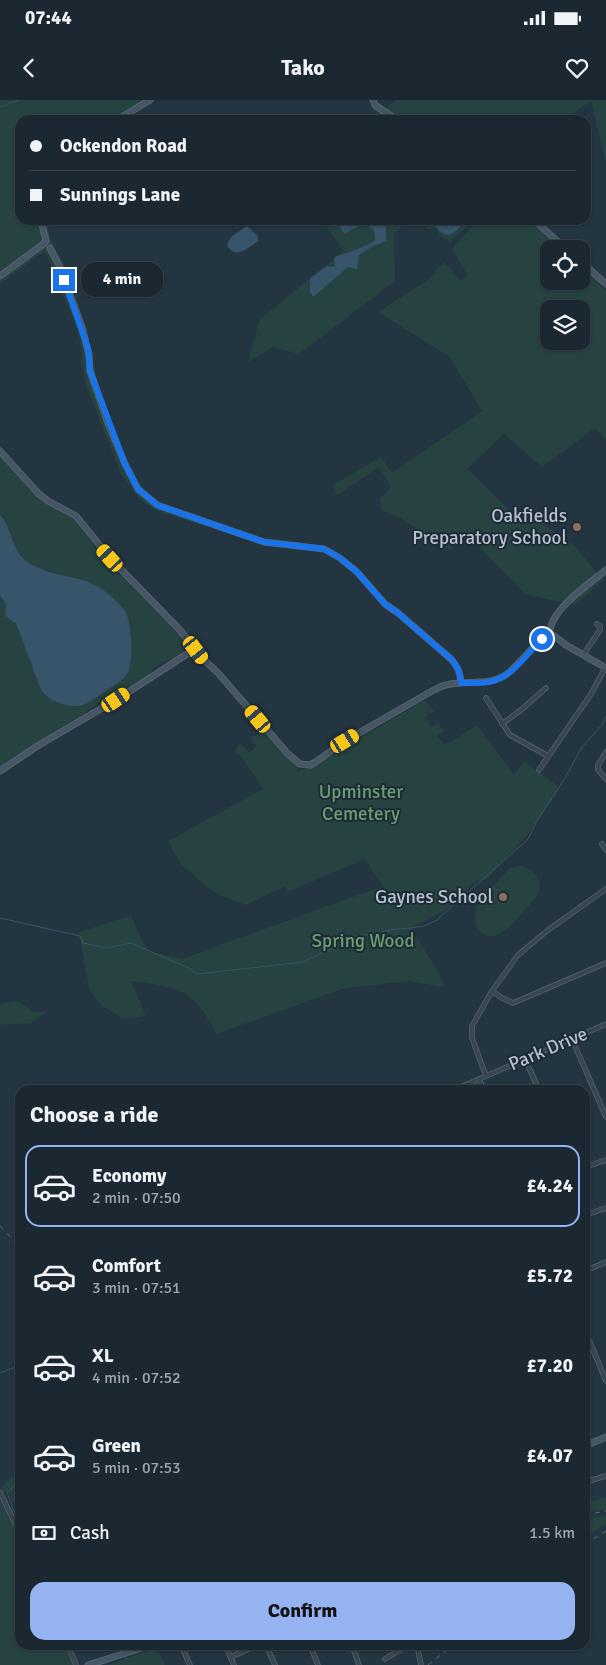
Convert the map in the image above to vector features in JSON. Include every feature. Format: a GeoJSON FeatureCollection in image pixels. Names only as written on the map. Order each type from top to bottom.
{"type":"FeatureCollection","features":[{"type":"Feature","properties":{"kind":"street"},"geometry":{"type":"LineString","coordinates":[[125,115],[150,100]]}},
{"type":"Feature","properties":{"kind":"street"},"geometry":{"type":"LineString","coordinates":[[373,100],[375,105],[390,115]]}},
{"type":"Feature","properties":{"kind":"street"},"geometry":{"type":"LineString","coordinates":[[0,276],[42,245],[46,238],[42,225]]}},
{"type":"Feature","properties":{"kind":"street"},"geometry":{"type":"LineString","coordinates":[[540,225],[556,240]]}},
{"type":"Feature","properties":{"kind":"street"},"geometry":{"type":"LineString","coordinates":[[50,248],[59,265],[82,327],[89,354],[90,371],[109,426],[138,489],[157,505],[251,538],[275,544],[330,551],[357,572],[385,604],[451,659],[457,666],[461,683]]}},
{"type":"Feature","properties":{"kind":"street"},"geometry":{"type":"LineString","coordinates":[[590,270],[606,284]]}},
{"type":"Feature","properties":{"kind":"street"},"geometry":{"type":"LineString","coordinates":[[0,451],[39,494],[76,516],[110,558],[190,641],[288,754],[300,764],[314,763],[345,741],[447,684],[482,683],[503,677],[542,639],[553,635],[566,645],[606,668],[591,694],[538,770]]}},
{"type":"Feature","properties":{"kind":"street"},"geometry":{"type":"LineString","coordinates":[[550,635],[551,624],[565,606],[606,570]]}},
{"type":"Feature","properties":{"kind":"street"},"geometry":{"type":"LineString","coordinates":[[583,655],[600,630],[600,626],[597,624]]}},
{"type":"Feature","properties":{"kind":"street"},"geometry":{"type":"LineString","coordinates":[[185,655],[190,641]]}},
{"type":"Feature","properties":{"kind":"street"},"geometry":{"type":"LineString","coordinates":[[0,771],[39,744],[116,700],[185,655],[194,653],[203,658]]}},
{"type":"Feature","properties":{"kind":"street"},"geometry":{"type":"LineString","coordinates":[[502,724],[546,688]]}},
{"type":"Feature","properties":{"kind":"street"},"geometry":{"type":"LineString","coordinates":[[486,698],[510,735],[548,756]]}},
{"type":"Feature","properties":{"kind":"street"},"geometry":{"type":"LineString","coordinates":[[606,752],[598,765],[598,770],[606,779]]}},
{"type":"Feature","properties":{"kind":"street"},"geometry":{"type":"LineString","coordinates":[[602,844],[606,850]]}},
{"type":"Feature","properties":{"kind":"street"},"geometry":{"type":"LineString","coordinates":[[486,1076],[472,1038],[472,1026],[492,991],[518,955],[548,930],[606,889]]}},
{"type":"Feature","properties":{"kind":"street"},"geometry":{"type":"LineString","coordinates":[[492,991],[513,1003],[606,963]]}},
{"type":"Feature","properties":{"kind":"street","name":"Park Drive"},"geometry":{"type":"LineString","coordinates":[[465,1085],[606,1024]]}},
{"type":"Feature","properties":{"kind":"street"},"geometry":{"type":"LineString","coordinates":[[572,1039],[606,1117]]}},
{"type":"Feature","properties":{"kind":"street"},"geometry":{"type":"LineString","coordinates":[[525,1059],[537,1085]]}},
{"type":"Feature","properties":{"kind":"street"},"geometry":{"type":"LineString","coordinates":[[479,1079],[482,1085]]}},
{"type":"Feature","properties":{"kind":"street"},"geometry":{"type":"LineString","coordinates":[[590,1165],[606,1160]]}},
{"type":"Feature","properties":{"kind":"street"},"geometry":{"type":"LineString","coordinates":[[590,1213],[606,1208]]}},
{"type":"Feature","properties":{"kind":"street"},"geometry":{"type":"LineString","coordinates":[[590,1269],[606,1262]]}},
{"type":"Feature","properties":{"kind":"street"},"geometry":{"type":"LineString","coordinates":[[590,1342],[606,1381]]}},
{"type":"Feature","properties":{"kind":"street"},"geometry":{"type":"LineString","coordinates":[[590,1444],[606,1437]]}},
{"type":"Feature","properties":{"kind":"street"},"geometry":{"type":"LineString","coordinates":[[590,1481],[606,1476]]}},
{"type":"Feature","properties":{"kind":"street"},"geometry":{"type":"LineString","coordinates":[[0,1492],[15,1524]]}},
{"type":"Feature","properties":{"kind":"street"},"geometry":{"type":"LineString","coordinates":[[70,1650],[76,1665]]}},
{"type":"Feature","properties":{"kind":"street"},"geometry":{"type":"LineString","coordinates":[[88,1665],[135,1650]]}},
{"type":"Feature","properties":{"kind":"street"},"geometry":{"type":"LineString","coordinates":[[183,1650],[190,1665]]}},
{"type":"Feature","properties":{"kind":"street"},"geometry":{"type":"LineString","coordinates":[[228,1650],[234,1665]]}},
{"type":"Feature","properties":{"kind":"street"},"geometry":{"type":"LineString","coordinates":[[231,1657],[246,1650]]}},
{"type":"Feature","properties":{"kind":"street"},"geometry":{"type":"LineString","coordinates":[[268,1650],[275,1665]]}},
{"type":"Feature","properties":{"kind":"street"},"geometry":{"type":"LineString","coordinates":[[312,1650],[318,1665]]}},
{"type":"Feature","properties":{"kind":"street"},"geometry":{"type":"LineString","coordinates":[[354,1650],[359,1665]]}},
{"type":"Feature","properties":{"kind":"street"},"geometry":{"type":"LineString","coordinates":[[385,1658],[399,1650]]}},
{"type":"Feature","properties":{"kind":"street"},"geometry":{"type":"LineString","coordinates":[[418,1650],[421,1665]]}},
{"type":"Feature","properties":{"kind":"green space"},"geometry":{"type":"Polygon","coordinates":[[[0,100],[145,100],[120,115],[15,115],[15,225],[52,225],[47,228],[94,354],[92,359],[102,397],[137,483],[159,503],[211,521],[202,525],[159,512],[141,501],[121,474],[86,385],[81,360],[82,350],[75,324],[45,251],[0,283],[0,100]]]}},
{"type":"Feature","properties":{"kind":"green space"},"geometry":{"type":"Polygon","coordinates":[[[396,100],[606,100],[606,162],[591,101],[570,115],[379,115],[371,106],[375,103],[384,110],[396,100]]]}},
{"type":"Feature","properties":{"kind":"green space"},"geometry":{"type":"Polygon","coordinates":[[[326,225],[403,225],[394,234],[395,281],[299,354],[273,347],[248,362],[260,319],[344,251],[326,225]]]}},
{"type":"Feature","properties":{"kind":"green space"},"geometry":{"type":"Polygon","coordinates":[[[424,225],[434,225],[442,233],[456,232],[462,225],[468,225],[450,243],[441,236],[435,227],[428,230],[424,225]]]}},
{"type":"Feature","properties":{"kind":"green space"},"geometry":{"type":"Polygon","coordinates":[[[470,225],[534,225],[550,240],[540,240],[540,290],[590,290],[590,276],[606,291],[606,439],[595,428],[542,467],[504,434],[467,469],[518,519],[529,510],[546,526],[573,544],[603,580],[575,605],[525,594],[469,536],[449,550],[402,519],[382,510],[380,498],[391,488],[379,467],[337,495],[333,485],[381,457],[392,473],[482,411],[450,357],[378,312],[429,279],[444,262],[461,281],[468,276],[452,248],[472,226],[470,225]]]}},
{"type":"Feature","properties":{"kind":"green space"},"geometry":{"type":"Polygon","coordinates":[[[0,454],[43,502],[75,520],[98,552],[186,641],[186,645],[183,652],[177,657],[167,660],[153,669],[149,675],[117,694],[114,693],[85,712],[85,715],[62,727],[0,767],[0,454]]]}},
{"type":"Feature","properties":{"kind":"green space"},"geometry":{"type":"Polygon","coordinates":[[[425,700],[434,712],[425,717],[431,727],[438,723],[444,731],[437,736],[445,744],[453,741],[477,725],[514,775],[524,761],[560,788],[529,833],[487,879],[480,881],[478,879],[446,910],[411,928],[440,975],[444,987],[409,981],[342,989],[216,1034],[201,1008],[193,1000],[183,993],[169,988],[131,981],[146,1016],[123,1019],[101,1005],[89,990],[79,932],[131,916],[147,951],[182,959],[383,886],[365,859],[287,892],[285,886],[246,905],[217,894],[201,882],[180,863],[168,841],[263,789],[242,757],[234,752],[240,742],[249,753],[257,746],[250,739],[262,730],[298,766],[297,772],[316,764],[425,700]]]}},
{"type":"Feature","properties":{"kind":"green space"},"geometry":{"type":"Polygon","coordinates":[[[519,866],[529,869],[534,873],[539,881],[539,891],[533,901],[506,930],[500,934],[487,936],[481,932],[474,918],[479,903],[510,868],[519,866]]]}},
{"type":"Feature","properties":{"kind":"green space"},"geometry":{"type":"Polygon","coordinates":[[[18,1001],[33,1012],[48,1011],[31,1023],[0,1025],[0,1004],[18,1001]]]}},
{"type":"Feature","properties":{"kind":"green space"},"geometry":{"type":"Polygon","coordinates":[[[15,1474],[15,1508],[8,1491],[5,1493],[2,1486],[15,1474]]]}},
{"type":"Feature","properties":{"kind":"green space"},"geometry":{"type":"Polygon","coordinates":[[[606,1497],[606,1509],[590,1511],[590,1502],[606,1497]]]}},
{"type":"Feature","properties":{"kind":"green space"},"geometry":{"type":"Polygon","coordinates":[[[0,1500],[15,1529],[15,1650],[68,1650],[69,1658],[72,1659],[73,1665],[0,1665],[0,1500]]]}},
{"type":"Feature","properties":{"kind":"green space"},"geometry":{"type":"Polygon","coordinates":[[[606,1515],[606,1524],[590,1534],[590,1519],[606,1515]]]}},
{"type":"Feature","properties":{"kind":"green space"},"geometry":{"type":"Polygon","coordinates":[[[151,1650],[158,1650],[165,1665],[108,1665],[151,1650]]]}},
{"type":"Feature","properties":{"kind":"water"},"geometry":{"type":"Polygon","coordinates":[[[339,225],[361,225],[345,233],[339,225]]]}},
{"type":"Feature","properties":{"kind":"water"},"geometry":{"type":"Polygon","coordinates":[[[368,225],[385,225],[386,241],[373,246],[359,255],[357,269],[348,267],[313,297],[310,291],[310,278],[327,266],[335,266],[334,259],[336,256],[356,250],[375,240],[374,230],[368,225]]]}},
{"type":"Feature","properties":{"kind":"water"},"geometry":{"type":"Polygon","coordinates":[[[434,225],[461,225],[452,234],[444,234],[434,225]]]}},
{"type":"Feature","properties":{"kind":"water"},"geometry":{"type":"Polygon","coordinates":[[[247,226],[258,236],[258,241],[241,252],[233,252],[227,244],[231,237],[247,226]]]}},
{"type":"Feature","properties":{"kind":"water"},"geometry":{"type":"Polygon","coordinates":[[[0,515],[17,550],[25,560],[47,571],[91,583],[113,598],[125,611],[131,642],[131,661],[127,674],[118,683],[85,704],[74,706],[59,703],[49,698],[41,690],[16,623],[5,615],[6,604],[0,595],[0,515]]]}},
{"type":"Feature","properties":{"kind":"waterway"},"geometry":{"type":"LineString","coordinates":[[0,107],[19,100]]}},
{"type":"Feature","properties":{"kind":"waterway"},"geometry":{"type":"LineString","coordinates":[[0,918],[80,936],[83,943],[107,948],[131,943],[191,969],[197,974],[303,962],[356,937],[396,929],[424,926],[437,920],[528,839],[582,747],[602,725],[606,716]]}},
{"type":"Feature","properties":{"kind":"waterway"},"geometry":{"type":"LineString","coordinates":[[0,1373],[15,1367]]}},
{"type":"Feature","properties":{"kind":"waterway"},"geometry":{"type":"LineString","coordinates":[[14,1512],[7,1492],[15,1486]]}},
{"type":"Feature","properties":{"kind":"waterway"},"geometry":{"type":"LineString","coordinates":[[99,1665],[123,1657],[128,1659]]}},
{"type":"Feature","properties":{"kind":"railway"},"geometry":{"type":"LineString","coordinates":[[0,1226],[15,1242]]}},
{"type":"Feature","properties":{"kind":"railway"},"geometry":{"type":"LineString","coordinates":[[590,1514],[606,1511]]}},
{"type":"Feature","properties":{"kind":"railway"},"geometry":{"type":"LineString","coordinates":[[590,1541],[606,1531]]}},
{"type":"Feature","properties":{"kind":"railway"},"geometry":{"type":"LineString","coordinates":[[428,1665],[447,1650]]}},
{"type":"Feature","properties":{"kind":"place","name":"Oakfields Preparatory School"},"geometry":{"type":"Point","coordinates":[577,527]}},
{"type":"Feature","properties":{"kind":"place","name":"Gaynes School"},"geometry":{"type":"Point","coordinates":[503,897]}},
{"type":"Feature","properties":{"kind":"route"},"geometry":{"type":"LineString","coordinates":[[64,280],[82,327],[88,348],[90,371],[109,426],[133,481],[147,498],[157,505],[264,542],[330,551],[357,572],[385,604],[451,659],[457,666],[461,683],[482,683],[503,677],[542,639]]}},
{"type":"Feature","properties":{"kind":"park label","name":"Upminster Cemetery"},"geometry":{"type":"Point","coordinates":[361,803]}},
{"type":"Feature","properties":{"kind":"park label","name":"Spring Wood"},"geometry":{"type":"Point","coordinates":[363,941]}}]}
